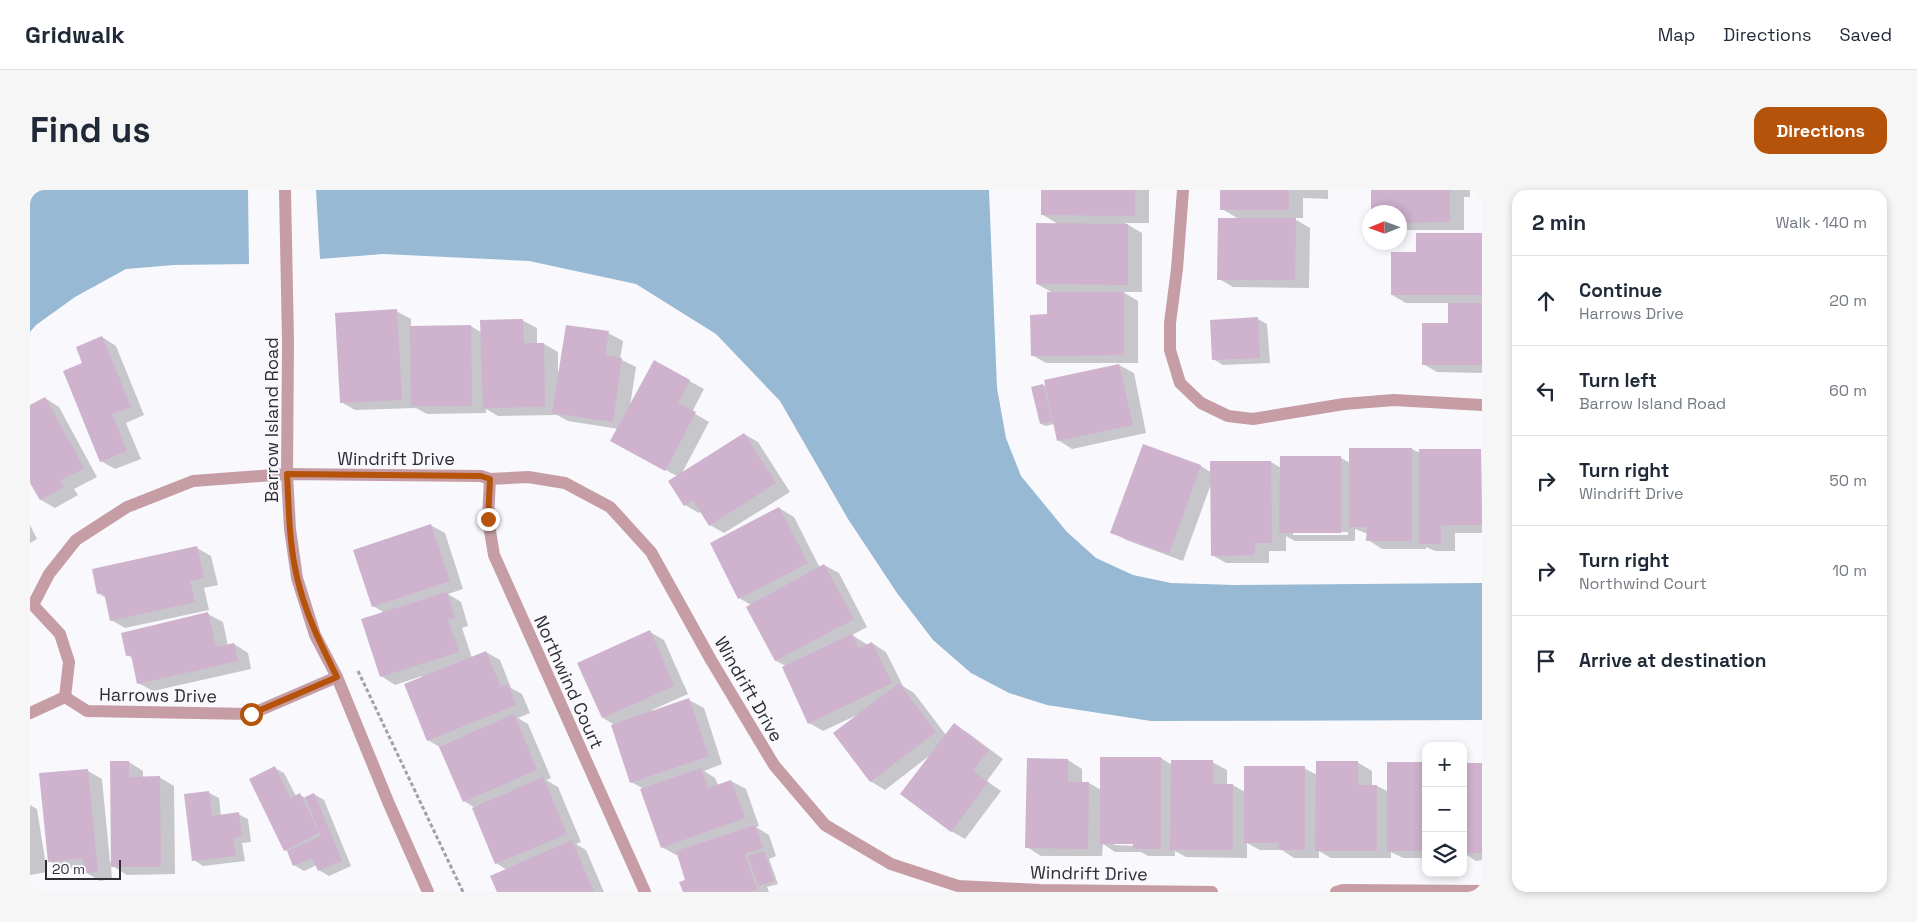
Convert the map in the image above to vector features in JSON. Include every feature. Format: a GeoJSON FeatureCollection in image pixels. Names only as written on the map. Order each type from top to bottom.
{"type":"FeatureCollection","features":[{"type":"Feature","properties":{"kind":"street","name":"Barrow Island Road"},"geometry":{"type":"LineString","coordinates":[[285,190],[288,342],[287,474],[290,529],[297,578],[315,634],[337,677],[389,804],[428,892]]}},
{"type":"Feature","properties":{"kind":"street"},"geometry":{"type":"LineString","coordinates":[[1183,190],[1177,269],[1170,323],[1170,350],[1180,383],[1200,403],[1228,416],[1253,419],[1361,402],[1394,400],[1482,405]]}},
{"type":"Feature","properties":{"kind":"street","name":"Windrift Drive"},"geometry":{"type":"LineString","coordinates":[[32,604],[49,574],[76,540],[127,507],[193,481],[287,474],[481,476],[490,479],[528,477],[564,482],[610,507],[651,552],[711,660],[774,765],[826,825],[890,864],[958,886],[1040,890],[1212,892]]}},
{"type":"Feature","properties":{"kind":"street","name":"Northwind Court"},"geometry":{"type":"LineString","coordinates":[[490,479],[488,519],[494,556],[645,892]]}},
{"type":"Feature","properties":{"kind":"street"},"geometry":{"type":"LineString","coordinates":[[30,713],[65,697],[69,662],[60,634],[32,604]]}},
{"type":"Feature","properties":{"kind":"street","name":"Harrows Drive"},"geometry":{"type":"LineString","coordinates":[[65,697],[87,711],[251,714],[337,677]]}},
{"type":"Feature","properties":{"kind":"street"},"geometry":{"type":"LineString","coordinates":[[1336,892],[1343,890],[1482,891]]}},
{"type":"Feature","properties":{"kind":"path"},"geometry":{"type":"LineString","coordinates":[[356,668],[463,892]]}},
{"type":"Feature","properties":{"kind":"water"},"geometry":{"type":"Polygon","coordinates":[[[30,190],[248,190],[249,264],[174,265],[126,269],[75,297],[36,325],[30,332],[30,190]]]}},
{"type":"Feature","properties":{"kind":"water"},"geometry":{"type":"Polygon","coordinates":[[[316,190],[989,190],[997,388],[1006,438],[1021,476],[1067,532],[1096,558],[1133,575],[1171,583],[1234,585],[1482,583],[1482,720],[1151,721],[1047,705],[1009,693],[971,673],[933,640],[897,593],[848,519],[780,401],[716,334],[636,284],[529,261],[383,254],[320,259],[316,190]]]}},
{"type":"Feature","properties":{"kind":"building"},"geometry":{"type":"Polygon","coordinates":[[[1041,190],[1135,190],[1135,216],[1041,215],[1041,190]]]}},
{"type":"Feature","properties":{"kind":"building"},"geometry":{"type":"Polygon","coordinates":[[[1220,190],[1289,190],[1289,210],[1220,210],[1220,190]]]}},
{"type":"Feature","properties":{"kind":"building"},"geometry":{"type":"Polygon","coordinates":[[[1371,190],[1450,190],[1450,222],[1407,223],[1407,205],[1371,205],[1371,190]]]}},
{"type":"Feature","properties":{"kind":"building"},"geometry":{"type":"Polygon","coordinates":[[[1218,218],[1296,218],[1295,280],[1217,280],[1218,218]]]}},
{"type":"Feature","properties":{"kind":"building"},"geometry":{"type":"Polygon","coordinates":[[[1036,223],[1128,224],[1128,285],[1036,284],[1036,223]]]}},
{"type":"Feature","properties":{"kind":"building"},"geometry":{"type":"Polygon","coordinates":[[[1416,233],[1482,233],[1482,295],[1391,295],[1391,252],[1416,252],[1416,233]]]}},
{"type":"Feature","properties":{"kind":"building"},"geometry":{"type":"Polygon","coordinates":[[[1047,292],[1124,292],[1124,355],[1031,356],[1030,315],[1047,314],[1047,292]]]}},
{"type":"Feature","properties":{"kind":"building"},"geometry":{"type":"Polygon","coordinates":[[[1448,303],[1482,303],[1482,365],[1422,365],[1422,323],[1448,323],[1448,303]]]}},
{"type":"Feature","properties":{"kind":"building"},"geometry":{"type":"Polygon","coordinates":[[[397,309],[402,400],[340,403],[335,313],[397,309]]]}},
{"type":"Feature","properties":{"kind":"building"},"geometry":{"type":"Polygon","coordinates":[[[1258,317],[1260,358],[1212,360],[1210,320],[1258,317]]]}},
{"type":"Feature","properties":{"kind":"building"},"geometry":{"type":"Polygon","coordinates":[[[523,319],[524,343],[544,343],[545,407],[483,408],[480,320],[523,319]]]}},
{"type":"Feature","properties":{"kind":"building"},"geometry":{"type":"Polygon","coordinates":[[[471,325],[472,406],[411,406],[410,326],[471,325]]]}},
{"type":"Feature","properties":{"kind":"building"},"geometry":{"type":"Polygon","coordinates":[[[566,325],[609,331],[605,355],[622,358],[613,422],[552,413],[566,325]]]}},
{"type":"Feature","properties":{"kind":"building"},"geometry":{"type":"Polygon","coordinates":[[[102,336],[131,407],[112,414],[127,451],[100,462],[63,371],[82,363],[76,347],[102,336]]]}},
{"type":"Feature","properties":{"kind":"building"},"geometry":{"type":"Polygon","coordinates":[[[654,360],[690,380],[678,403],[696,412],[665,471],[610,441],[654,360]]]}},
{"type":"Feature","properties":{"kind":"building"},"geometry":{"type":"Polygon","coordinates":[[[1119,364],[1133,425],[1057,441],[1044,380],[1119,364]]]}},
{"type":"Feature","properties":{"kind":"building"},"geometry":{"type":"Polygon","coordinates":[[[1043,384],[1052,422],[1040,424],[1031,387],[1043,384]]]}},
{"type":"Feature","properties":{"kind":"building"},"geometry":{"type":"Polygon","coordinates":[[[45,397],[84,468],[60,481],[64,487],[40,500],[30,483],[30,405],[45,397]]]}},
{"type":"Feature","properties":{"kind":"building"},"geometry":{"type":"Polygon","coordinates":[[[744,433],[776,483],[709,526],[693,500],[684,506],[668,481],[744,433]]]}},
{"type":"Feature","properties":{"kind":"building"},"geometry":{"type":"Polygon","coordinates":[[[1143,444],[1201,465],[1169,554],[1110,533],[1143,444]]]}},
{"type":"Feature","properties":{"kind":"building"},"geometry":{"type":"Polygon","coordinates":[[[1349,448],[1412,448],[1412,541],[1366,541],[1367,527],[1349,527],[1349,448]]]}},
{"type":"Feature","properties":{"kind":"building"},"geometry":{"type":"Polygon","coordinates":[[[1419,449],[1481,449],[1482,525],[1441,525],[1441,544],[1419,544],[1419,449]]]}},
{"type":"Feature","properties":{"kind":"building"},"geometry":{"type":"Polygon","coordinates":[[[1280,456],[1341,456],[1341,533],[1279,533],[1280,456]]]}},
{"type":"Feature","properties":{"kind":"building"},"geometry":{"type":"Polygon","coordinates":[[[1210,461],[1271,461],[1272,543],[1255,543],[1255,555],[1211,556],[1210,461]]]}},
{"type":"Feature","properties":{"kind":"building"},"geometry":{"type":"Polygon","coordinates":[[[779,507],[808,563],[738,599],[710,543],[779,507]]]}},
{"type":"Feature","properties":{"kind":"building"},"geometry":{"type":"Polygon","coordinates":[[[431,524],[450,581],[372,607],[353,550],[431,524]]]}},
{"type":"Feature","properties":{"kind":"building"},"geometry":{"type":"Polygon","coordinates":[[[197,546],[204,578],[190,581],[195,602],[110,621],[104,593],[97,594],[92,569],[197,546]]]}},
{"type":"Feature","properties":{"kind":"building"},"geometry":{"type":"Polygon","coordinates":[[[824,564],[854,619],[775,661],[746,607],[824,564]]]}},
{"type":"Feature","properties":{"kind":"building"},"geometry":{"type":"Polygon","coordinates":[[[447,592],[455,618],[448,620],[459,652],[380,677],[361,619],[447,592]]]}},
{"type":"Feature","properties":{"kind":"building"},"geometry":{"type":"Polygon","coordinates":[[[208,612],[216,647],[234,643],[238,661],[137,684],[131,655],[126,656],[121,633],[208,612]]]}},
{"type":"Feature","properties":{"kind":"building"},"geometry":{"type":"Polygon","coordinates":[[[650,630],[674,686],[602,718],[577,663],[650,630]]]}},
{"type":"Feature","properties":{"kind":"building"},"geometry":{"type":"Polygon","coordinates":[[[852,634],[859,648],[872,642],[892,683],[808,724],[782,667],[852,634]]]}},
{"type":"Feature","properties":{"kind":"building"},"geometry":{"type":"Polygon","coordinates":[[[486,651],[501,687],[508,684],[516,705],[427,741],[404,684],[486,651]]]}},
{"type":"Feature","properties":{"kind":"building"},"geometry":{"type":"Polygon","coordinates":[[[899,683],[936,732],[870,782],[833,733],[899,683]]]}},
{"type":"Feature","properties":{"kind":"building"},"geometry":{"type":"Polygon","coordinates":[[[689,698],[709,756],[630,783],[611,725],[689,698]]]}},
{"type":"Feature","properties":{"kind":"building"},"geometry":{"type":"Polygon","coordinates":[[[514,714],[537,770],[463,802],[439,747],[514,714]]]}},
{"type":"Feature","properties":{"kind":"building"},"geometry":{"type":"Polygon","coordinates":[[[954,723],[989,750],[973,771],[988,782],[951,832],[900,794],[954,723]]]}},
{"type":"Feature","properties":{"kind":"building"},"geometry":{"type":"Polygon","coordinates":[[[1100,757],[1161,757],[1161,849],[1133,849],[1133,844],[1100,844],[1100,757]]]}},
{"type":"Feature","properties":{"kind":"building"},"geometry":{"type":"Polygon","coordinates":[[[1027,758],[1068,759],[1068,782],[1089,782],[1088,849],[1025,848],[1027,758]]]}},
{"type":"Feature","properties":{"kind":"building"},"geometry":{"type":"Polygon","coordinates":[[[1171,760],[1213,760],[1213,784],[1233,784],[1233,850],[1170,850],[1171,760]]]}},
{"type":"Feature","properties":{"kind":"building"},"geometry":{"type":"Polygon","coordinates":[[[110,761],[129,761],[129,777],[160,776],[161,867],[111,867],[110,761]]]}},
{"type":"Feature","properties":{"kind":"building"},"geometry":{"type":"Polygon","coordinates":[[[1316,761],[1358,761],[1358,785],[1377,785],[1377,851],[1315,851],[1316,761]]]}},
{"type":"Feature","properties":{"kind":"building"},"geometry":{"type":"Polygon","coordinates":[[[1387,762],[1422,762],[1422,851],[1387,851],[1387,762]]]}},
{"type":"Feature","properties":{"kind":"building"},"geometry":{"type":"Polygon","coordinates":[[[1467,763],[1482,763],[1482,853],[1467,853],[1467,763]]]}},
{"type":"Feature","properties":{"kind":"building"},"geometry":{"type":"Polygon","coordinates":[[[275,766],[290,798],[300,793],[319,833],[284,851],[249,779],[275,766]]]}},
{"type":"Feature","properties":{"kind":"building"},"geometry":{"type":"Polygon","coordinates":[[[1244,766],[1305,766],[1305,850],[1279,850],[1278,843],[1244,843],[1244,766]]]}},
{"type":"Feature","properties":{"kind":"building"},"geometry":{"type":"Polygon","coordinates":[[[701,768],[708,788],[731,780],[745,818],[661,848],[640,789],[701,768]]]}},
{"type":"Feature","properties":{"kind":"building"},"geometry":{"type":"Polygon","coordinates":[[[88,769],[98,872],[84,873],[83,858],[48,862],[39,773],[88,769]]]}},
{"type":"Feature","properties":{"kind":"building"},"geometry":{"type":"Polygon","coordinates":[[[543,777],[567,834],[495,864],[472,808],[543,777]]]}},
{"type":"Feature","properties":{"kind":"building"},"geometry":{"type":"Polygon","coordinates":[[[209,791],[212,816],[239,812],[242,837],[233,838],[236,856],[192,861],[184,794],[209,791]]]}},
{"type":"Feature","properties":{"kind":"building"},"geometry":{"type":"Polygon","coordinates":[[[314,793],[342,861],[318,871],[312,858],[293,866],[287,851],[321,836],[305,797],[314,793]]]}},
{"type":"Feature","properties":{"kind":"building"},"geometry":{"type":"Polygon","coordinates":[[[755,825],[763,848],[745,854],[757,889],[747,892],[683,892],[679,882],[685,880],[676,851],[755,825]]]}},
{"type":"Feature","properties":{"kind":"building"},"geometry":{"type":"Polygon","coordinates":[[[572,840],[594,892],[497,892],[490,876],[572,840]]]}},
{"type":"Feature","properties":{"kind":"building"},"geometry":{"type":"Polygon","coordinates":[[[764,851],[774,881],[758,886],[748,856],[764,851]]]}},
{"type":"Feature","properties":{"kind":"route"},"geometry":{"type":"LineString","coordinates":[[251,714],[337,677],[315,634],[297,578],[290,529],[287,474],[481,476],[490,479],[488,519]]}}]}
